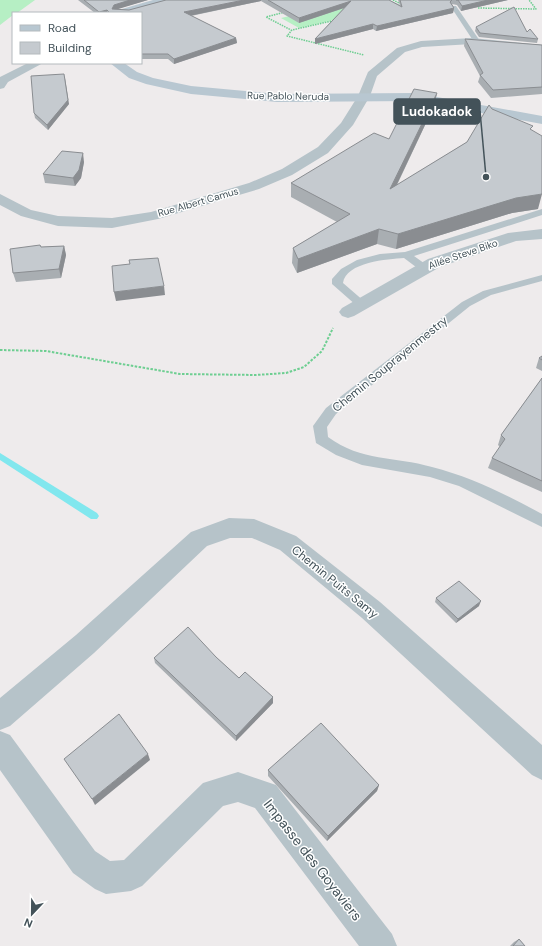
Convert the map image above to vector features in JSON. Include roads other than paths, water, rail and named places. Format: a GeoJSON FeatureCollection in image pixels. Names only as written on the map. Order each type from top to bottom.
{"type":"FeatureCollection","features":[{"type":"Feature","properties":{"kind":"main road"},"geometry":{"type":"LineString","coordinates":[[122,12],[167,0]]}},
{"type":"Feature","properties":{"kind":"main road","name":"Rue Pablo Neruda"},"geometry":{"type":"LineString","coordinates":[[118,64],[134,75],[150,81],[191,90],[277,98],[364,96],[415,97],[542,120]]}},
{"type":"Feature","properties":{"kind":"main road","name":"Rue Pablo Neruda"},"geometry":{"type":"LineString","coordinates":[[465,106],[495,118],[542,128]]}},
{"type":"Feature","properties":{"kind":"street","name":"Rue Albert Camus"},"geometry":{"type":"LineString","coordinates":[[0,199],[26,213],[58,220],[112,223],[153,216],[254,186],[287,172],[323,150],[346,125],[364,96],[372,75],[401,50],[421,44],[476,41],[542,48]]}},
{"type":"Feature","properties":{"kind":"street"},"geometry":{"type":"LineString","coordinates":[[0,85],[3,80],[31,64]]}},
{"type":"Feature","properties":{"kind":"street"},"geometry":{"type":"LineString","coordinates":[[495,118],[522,130]]}},
{"type":"Feature","properties":{"kind":"street","name":"Allée Steve Biko"},"geometry":{"type":"LineString","coordinates":[[354,308],[424,268],[514,236],[542,234]]}},
{"type":"Feature","properties":{"kind":"street","name":"Chemin Puits Samy"},"geometry":{"type":"LineString","coordinates":[[0,716],[85,644],[198,539],[229,528],[254,529],[288,543],[371,610],[490,716],[542,765]]}},
{"type":"Feature","properties":{"kind":"street","name":"Impasse des Goyaviers"},"geometry":{"type":"LineString","coordinates":[[0,745],[84,862],[106,878],[131,875],[214,794],[238,787],[265,796],[380,946]]}},
{"type":"Feature","properties":{"kind":"lane"},"geometry":{"type":"LineString","coordinates":[[454,7],[476,41]]}},
{"type":"Feature","properties":{"kind":"lane"},"geometry":{"type":"LineString","coordinates":[[354,308],[337,284],[337,279],[340,274],[371,259],[406,255],[542,212]]}},
{"type":"Feature","properties":{"kind":"lane"},"geometry":{"type":"LineString","coordinates":[[406,255],[424,268]]}},
{"type":"Feature","properties":{"kind":"lane","name":"Chemin Souprayenmestry"},"geometry":{"type":"LineString","coordinates":[[542,278],[487,293],[466,304],[439,324],[331,412],[320,426],[321,439],[334,450],[363,461],[434,472],[455,478],[484,490],[542,521]]}},
{"type":"Feature","properties":{"kind":"waterway"},"geometry":{"type":"LineString","coordinates":[[0,456],[94,516]]}},
{"type":"Feature","properties":{"kind":"place","name":"Ludokadok"},"geometry":{"type":"Point","coordinates":[486,177]}}]}
